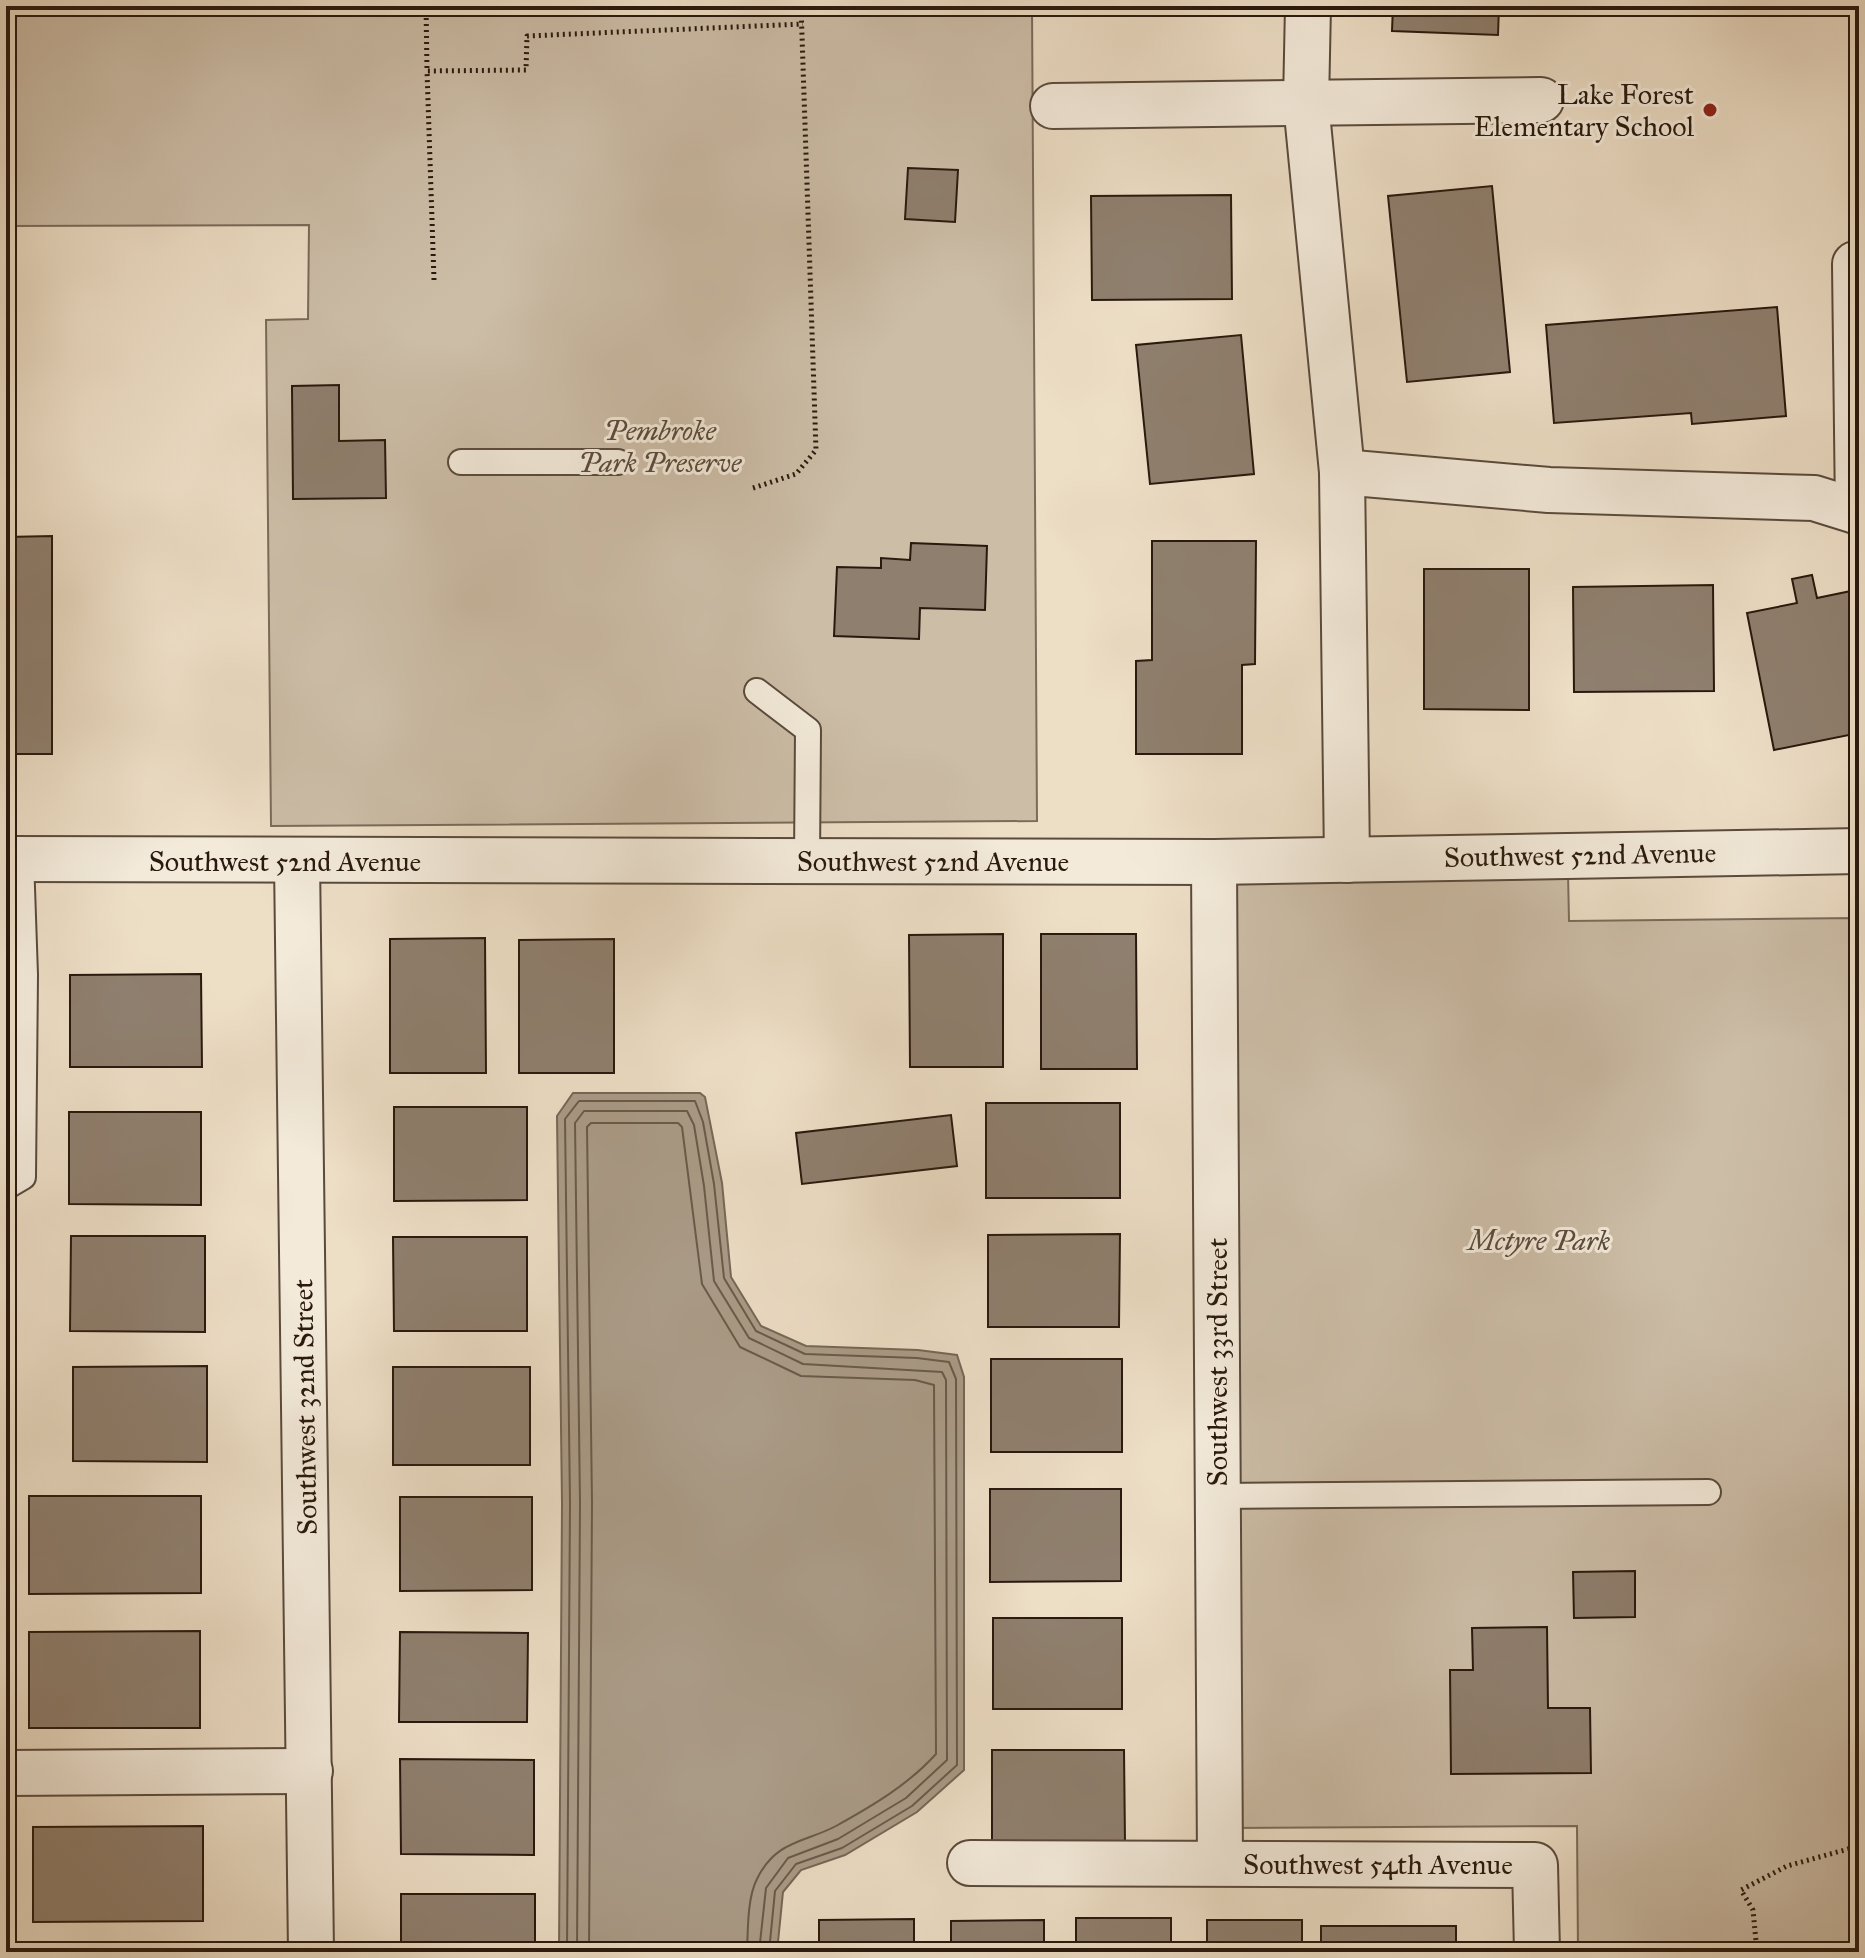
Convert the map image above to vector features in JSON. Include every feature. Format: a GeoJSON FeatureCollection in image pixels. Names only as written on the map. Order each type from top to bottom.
{"type":"FeatureCollection","features":[{"type":"Feature","properties":{"kind":"street"},"geometry":{"type":"LineString","coordinates":[[1308,6],[1306,103],[1342,472],[1347,860]]}},
{"type":"Feature","properties":{"kind":"street"},"geometry":{"type":"LineString","coordinates":[[1053,106],[1541,100]]}},
{"type":"Feature","properties":{"kind":"street"},"geometry":{"type":"LineString","coordinates":[[1342,472],[1549,490],[1814,498],[1859,512],[1855,264]]}},
{"type":"Feature","properties":{"kind":"street","name":"Southwest 52nd Avenue"},"geometry":{"type":"LineString","coordinates":[[13,859],[1214,862],[1859,851]]}},
{"type":"Feature","properties":{"kind":"street","name":"Southwest 32nd Street"},"geometry":{"type":"LineString","coordinates":[[297,861],[311,1952]]}},
{"type":"Feature","properties":{"kind":"street","name":"Southwest 33rd Street"},"geometry":{"type":"LineString","coordinates":[[1214,862],[1220,1862]]}},
{"type":"Feature","properties":{"kind":"street"},"geometry":{"type":"LineString","coordinates":[[6,1773],[310,1771]]}},
{"type":"Feature","properties":{"kind":"street","name":"Southwest 54th Avenue"},"geometry":{"type":"LineString","coordinates":[[970,1863],[1535,1865],[1537,1952]]}},
{"type":"Feature","properties":{"kind":"lane"},"geometry":{"type":"LineString","coordinates":[[461,462],[618,462]]}},
{"type":"Feature","properties":{"kind":"lane"},"geometry":{"type":"LineString","coordinates":[[757,691],[808,730],[807,861]]}},
{"type":"Feature","properties":{"kind":"lane"},"geometry":{"type":"LineString","coordinates":[[6,1187],[23,1177],[13,859]]}},
{"type":"Feature","properties":{"kind":"lane"},"geometry":{"type":"LineString","coordinates":[[1218,1496],[1708,1492]]}},
{"type":"Feature","properties":{"kind":"path"},"geometry":{"type":"LineString","coordinates":[[426,6],[434,280]]}},
{"type":"Feature","properties":{"kind":"path"},"geometry":{"type":"LineString","coordinates":[[753,488],[796,474],[816,450],[801,6]]}},
{"type":"Feature","properties":{"kind":"path"},"geometry":{"type":"LineString","coordinates":[[427,71],[526,70],[527,36],[803,24]]}},
{"type":"Feature","properties":{"kind":"path"},"geometry":{"type":"LineString","coordinates":[[1757,1952],[1753,1910],[1741,1890],[1787,1866],[1859,1846]]}},
{"type":"Feature","properties":{"kind":"green space","name":"Pembroke Park Preserve"},"geometry":{"type":"Polygon","coordinates":[[[6,6],[1032,6],[1037,821],[271,826],[266,320],[308,319],[309,225],[6,226],[6,6]]]}},
{"type":"Feature","properties":{"kind":"green space","name":"Mctyre Park"},"geometry":{"type":"Polygon","coordinates":[[[1568,872],[1569,921],[1859,918],[1859,1952],[1578,1952],[1577,1826],[1225,1828],[1217,877],[1568,872]]]}},
{"type":"Feature","properties":{"kind":"water"},"geometry":{"type":"Polygon","coordinates":[[[573,1093],[700,1093],[705,1097],[722,1183],[731,1277],[761,1326],[806,1346],[918,1350],[957,1355],[964,1377],[964,1770],[917,1812],[845,1855],[801,1870],[783,1892],[777,1952],[559,1952],[562,1503],[557,1116],[573,1093]]]}},
{"type":"Feature","properties":{"kind":"building"},"geometry":{"type":"Polygon","coordinates":[[[1393,6],[1499,6],[1498,35],[1392,31],[1393,6]]]}},
{"type":"Feature","properties":{"kind":"building"},"geometry":{"type":"Polygon","coordinates":[[[908,168],[958,170],[955,222],[905,219],[908,168]]]}},
{"type":"Feature","properties":{"kind":"building"},"geometry":{"type":"Polygon","coordinates":[[[1492,186],[1510,372],[1407,382],[1388,196],[1492,186]]]}},
{"type":"Feature","properties":{"kind":"building"},"geometry":{"type":"Polygon","coordinates":[[[1231,195],[1232,299],[1092,300],[1091,196],[1231,195]]]}},
{"type":"Feature","properties":{"kind":"building"},"geometry":{"type":"Polygon","coordinates":[[[1777,307],[1786,416],[1692,424],[1691,413],[1554,423],[1546,325],[1777,307]]]}},
{"type":"Feature","properties":{"kind":"building"},"geometry":{"type":"Polygon","coordinates":[[[1241,335],[1254,474],[1150,484],[1136,345],[1241,335]]]}},
{"type":"Feature","properties":{"kind":"building"},"geometry":{"type":"Polygon","coordinates":[[[339,385],[339,441],[385,440],[386,498],[293,499],[292,386],[339,385]]]}},
{"type":"Feature","properties":{"kind":"building"},"geometry":{"type":"Polygon","coordinates":[[[52,536],[52,754],[6,754],[6,537],[52,536]]]}},
{"type":"Feature","properties":{"kind":"building"},"geometry":{"type":"Polygon","coordinates":[[[1152,541],[1256,541],[1255,664],[1242,665],[1242,754],[1136,754],[1136,661],[1152,660],[1152,541]]]}},
{"type":"Feature","properties":{"kind":"building"},"geometry":{"type":"Polygon","coordinates":[[[911,543],[987,546],[985,610],[920,608],[919,639],[834,636],[837,567],[881,568],[881,558],[910,560],[911,543]]]}},
{"type":"Feature","properties":{"kind":"building"},"geometry":{"type":"Polygon","coordinates":[[[1424,569],[1529,569],[1529,710],[1424,709],[1424,569]]]}},
{"type":"Feature","properties":{"kind":"building"},"geometry":{"type":"Polygon","coordinates":[[[1812,575],[1817,598],[1851,591],[1859,634],[1859,733],[1774,750],[1747,613],[1797,603],[1792,579],[1812,575]]]}},
{"type":"Feature","properties":{"kind":"building"},"geometry":{"type":"Polygon","coordinates":[[[1713,585],[1714,691],[1574,692],[1573,587],[1713,585]]]}},
{"type":"Feature","properties":{"kind":"building"},"geometry":{"type":"Polygon","coordinates":[[[1003,934],[1003,1067],[910,1067],[909,935],[1003,934]]]}},
{"type":"Feature","properties":{"kind":"building"},"geometry":{"type":"Polygon","coordinates":[[[1041,934],[1136,934],[1137,1069],[1041,1069],[1041,934]]]}},
{"type":"Feature","properties":{"kind":"building"},"geometry":{"type":"Polygon","coordinates":[[[485,938],[486,1073],[390,1073],[390,939],[485,938]]]}},
{"type":"Feature","properties":{"kind":"building"},"geometry":{"type":"Polygon","coordinates":[[[614,939],[614,1073],[519,1073],[519,940],[614,939]]]}},
{"type":"Feature","properties":{"kind":"building"},"geometry":{"type":"Polygon","coordinates":[[[201,974],[202,1067],[70,1067],[70,975],[201,974]]]}},
{"type":"Feature","properties":{"kind":"building"},"geometry":{"type":"Polygon","coordinates":[[[6,1039],[12,1039],[10,1161],[6,1161],[6,1039]]]}},
{"type":"Feature","properties":{"kind":"building"},"geometry":{"type":"Polygon","coordinates":[[[986,1103],[1120,1103],[1120,1198],[986,1198],[986,1103]]]}},
{"type":"Feature","properties":{"kind":"building"},"geometry":{"type":"Polygon","coordinates":[[[394,1107],[527,1107],[527,1200],[394,1201],[394,1107]]]}},
{"type":"Feature","properties":{"kind":"building"},"geometry":{"type":"Polygon","coordinates":[[[69,1112],[201,1112],[201,1205],[69,1204],[69,1112]]]}},
{"type":"Feature","properties":{"kind":"building"},"geometry":{"type":"Polygon","coordinates":[[[951,1115],[957,1166],[802,1184],[796,1133],[951,1115]]]}},
{"type":"Feature","properties":{"kind":"building"},"geometry":{"type":"Polygon","coordinates":[[[1120,1234],[1119,1327],[988,1327],[988,1235],[1120,1234]]]}},
{"type":"Feature","properties":{"kind":"building"},"geometry":{"type":"Polygon","coordinates":[[[71,1236],[205,1236],[205,1332],[70,1331],[71,1236]]]}},
{"type":"Feature","properties":{"kind":"building"},"geometry":{"type":"Polygon","coordinates":[[[393,1237],[527,1237],[527,1331],[394,1331],[393,1237]]]}},
{"type":"Feature","properties":{"kind":"building"},"geometry":{"type":"Polygon","coordinates":[[[991,1359],[1122,1359],[1122,1452],[991,1452],[991,1359]]]}},
{"type":"Feature","properties":{"kind":"building"},"geometry":{"type":"Polygon","coordinates":[[[207,1366],[207,1462],[73,1461],[73,1367],[207,1366]]]}},
{"type":"Feature","properties":{"kind":"building"},"geometry":{"type":"Polygon","coordinates":[[[393,1367],[530,1367],[530,1465],[393,1465],[393,1367]]]}},
{"type":"Feature","properties":{"kind":"building"},"geometry":{"type":"Polygon","coordinates":[[[990,1489],[1121,1489],[1121,1581],[990,1582],[990,1489]]]}},
{"type":"Feature","properties":{"kind":"building"},"geometry":{"type":"Polygon","coordinates":[[[29,1496],[201,1496],[201,1593],[29,1594],[29,1496]]]}},
{"type":"Feature","properties":{"kind":"building"},"geometry":{"type":"Polygon","coordinates":[[[400,1497],[532,1497],[532,1590],[400,1591],[400,1497]]]}},
{"type":"Feature","properties":{"kind":"building"},"geometry":{"type":"Polygon","coordinates":[[[1635,1571],[1635,1617],[1574,1618],[1573,1572],[1635,1571]]]}},
{"type":"Feature","properties":{"kind":"building"},"geometry":{"type":"Polygon","coordinates":[[[993,1618],[1122,1618],[1122,1709],[993,1709],[993,1618]]]}},
{"type":"Feature","properties":{"kind":"building"},"geometry":{"type":"Polygon","coordinates":[[[1547,1627],[1548,1708],[1590,1708],[1591,1773],[1451,1774],[1450,1670],[1473,1670],[1472,1628],[1547,1627]]]}},
{"type":"Feature","properties":{"kind":"building"},"geometry":{"type":"Polygon","coordinates":[[[200,1631],[200,1728],[29,1728],[29,1632],[200,1631]]]}},
{"type":"Feature","properties":{"kind":"building"},"geometry":{"type":"Polygon","coordinates":[[[400,1632],[528,1633],[527,1722],[399,1722],[400,1632]]]}},
{"type":"Feature","properties":{"kind":"building"},"geometry":{"type":"Polygon","coordinates":[[[992,1750],[1124,1750],[1125,1843],[992,1844],[992,1750]]]}},
{"type":"Feature","properties":{"kind":"building"},"geometry":{"type":"Polygon","coordinates":[[[400,1759],[534,1760],[534,1855],[401,1854],[400,1759]]]}},
{"type":"Feature","properties":{"kind":"building"},"geometry":{"type":"Polygon","coordinates":[[[203,1826],[203,1921],[33,1922],[33,1827],[203,1826]]]}},
{"type":"Feature","properties":{"kind":"building"},"geometry":{"type":"Polygon","coordinates":[[[401,1894],[535,1894],[535,1952],[401,1952],[401,1894]]]}},
{"type":"Feature","properties":{"kind":"building"},"geometry":{"type":"Polygon","coordinates":[[[1076,1918],[1171,1918],[1171,1952],[1076,1952],[1076,1918]]]}},
{"type":"Feature","properties":{"kind":"building"},"geometry":{"type":"Polygon","coordinates":[[[914,1919],[914,1952],[819,1952],[819,1920],[914,1919]]]}},
{"type":"Feature","properties":{"kind":"building"},"geometry":{"type":"Polygon","coordinates":[[[1044,1920],[1044,1952],[951,1952],[951,1921],[1044,1920]]]}},
{"type":"Feature","properties":{"kind":"building"},"geometry":{"type":"Polygon","coordinates":[[[1207,1920],[1302,1920],[1302,1952],[1207,1952],[1207,1920]]]}},
{"type":"Feature","properties":{"kind":"building"},"geometry":{"type":"Polygon","coordinates":[[[1321,1926],[1456,1926],[1456,1952],[1321,1952],[1321,1926]]]}},
{"type":"Feature","properties":{"kind":"building"},"geometry":{"type":"Polygon","coordinates":[[[205,1951],[205,1952],[34,1952],[205,1951]]]}},
{"type":"Feature","properties":{"kind":"place","name":"Lake Forest Elementary School"},"geometry":{"type":"Point","coordinates":[1710,110]}}]}
